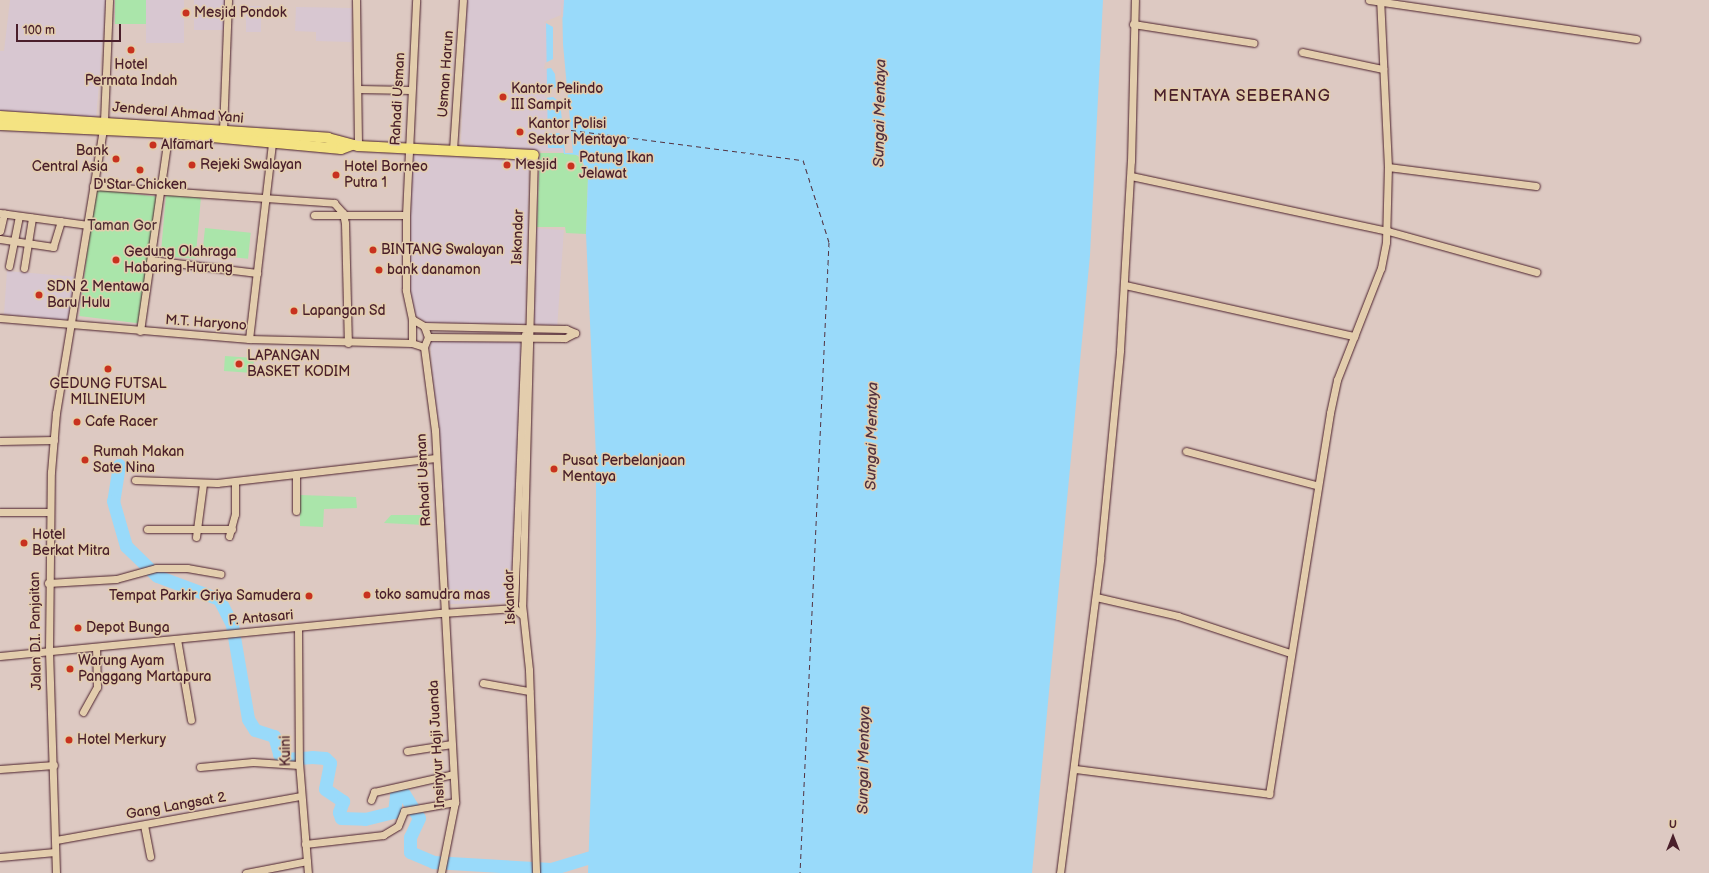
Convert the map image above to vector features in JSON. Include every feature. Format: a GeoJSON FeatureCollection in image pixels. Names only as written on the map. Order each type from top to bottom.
{"type":"FeatureCollection","features":[{"type":"Feature","properties":{"kind":"highway","name":"Jenderal Ahmad Yani"},"geometry":{"type":"LineString","coordinates":[[0,116],[169,130],[272,143],[341,149],[355,146],[534,155]]}},
{"type":"Feature","properties":{"kind":"highway","name":"Jenderal Ahmad Yani"},"geometry":{"type":"LineString","coordinates":[[0,125],[104,125]]}},
{"type":"Feature","properties":{"kind":"highway","name":"Jenderal Ahmad Yani"},"geometry":{"type":"LineString","coordinates":[[169,130],[223,131],[328,138],[355,146]]}},
{"type":"Feature","properties":{"kind":"street","name":"Jalan D.I. Panjaitan"},"geometry":{"type":"LineString","coordinates":[[56,873],[54,765],[49,652],[49,512],[54,440],[93,186],[104,125],[109,0]]}},
{"type":"Feature","properties":{"kind":"street"},"geometry":{"type":"LineString","coordinates":[[223,131],[228,0]]}},
{"type":"Feature","properties":{"kind":"street"},"geometry":{"type":"LineString","coordinates":[[355,146],[359,89],[356,0]]}},
{"type":"Feature","properties":{"kind":"street","name":"Rahadi Usman"},"geometry":{"type":"LineString","coordinates":[[412,343],[412,319],[406,290],[406,215],[416,0]]}},
{"type":"Feature","properties":{"kind":"street","name":"Usman Harun"},"geometry":{"type":"LineString","coordinates":[[453,150],[463,0]]}},
{"type":"Feature","properties":{"kind":"street"},"geometry":{"type":"LineString","coordinates":[[1060,873],[1076,769],[1096,597],[1124,285],[1131,176],[1133,24],[1135,0]]}},
{"type":"Feature","properties":{"kind":"street"},"geometry":{"type":"LineString","coordinates":[[1369,0],[1636,39]]}},
{"type":"Feature","properties":{"kind":"street"},"geometry":{"type":"LineString","coordinates":[[1076,769],[1269,794],[1316,485],[1337,380],[1381,268],[1388,231],[1388,167],[1380,1]]}},
{"type":"Feature","properties":{"kind":"street"},"geometry":{"type":"LineString","coordinates":[[1133,24],[1254,44]]}},
{"type":"Feature","properties":{"kind":"street"},"geometry":{"type":"LineString","coordinates":[[1302,52],[1383,69]]}},
{"type":"Feature","properties":{"kind":"street"},"geometry":{"type":"LineString","coordinates":[[359,89],[411,90]]}},
{"type":"Feature","properties":{"kind":"street"},"geometry":{"type":"LineString","coordinates":[[140,331],[169,130]]}},
{"type":"Feature","properties":{"kind":"street"},"geometry":{"type":"LineString","coordinates":[[249,339],[272,143]]}},
{"type":"Feature","properties":{"kind":"street","name":"Iskandar"},"geometry":{"type":"LineString","coordinates":[[514,608],[529,319],[534,155]]}},
{"type":"Feature","properties":{"kind":"street"},"geometry":{"type":"LineString","coordinates":[[1388,167],[1536,186]]}},
{"type":"Feature","properties":{"kind":"street"},"geometry":{"type":"LineString","coordinates":[[1131,176],[1388,231],[1536,272]]}},
{"type":"Feature","properties":{"kind":"street"},"geometry":{"type":"LineString","coordinates":[[93,186],[327,201],[338,206],[343,213],[348,343]]}},
{"type":"Feature","properties":{"kind":"street"},"geometry":{"type":"LineString","coordinates":[[0,231],[2,213],[88,225]]}},
{"type":"Feature","properties":{"kind":"street"},"geometry":{"type":"LineString","coordinates":[[314,215],[343,213],[406,215]]}},
{"type":"Feature","properties":{"kind":"street"},"geometry":{"type":"LineString","coordinates":[[10,266],[19,216]]}},
{"type":"Feature","properties":{"kind":"street"},"geometry":{"type":"LineString","coordinates":[[24,268],[32,218]]}},
{"type":"Feature","properties":{"kind":"street"},"geometry":{"type":"LineString","coordinates":[[0,239],[52,247],[61,222]]}},
{"type":"Feature","properties":{"kind":"street"},"geometry":{"type":"LineString","coordinates":[[151,260],[257,273]]}},
{"type":"Feature","properties":{"kind":"street"},"geometry":{"type":"LineString","coordinates":[[1124,285],[1354,336]]}},
{"type":"Feature","properties":{"kind":"street","name":"M.T. Haryono"},"geometry":{"type":"LineString","coordinates":[[0,318],[249,339],[348,343],[412,343],[424,347]]}},
{"type":"Feature","properties":{"kind":"street"},"geometry":{"type":"LineString","coordinates":[[412,319],[424,326],[566,328],[575,333],[571,338],[428,337]]}},
{"type":"Feature","properties":{"kind":"street"},"geometry":{"type":"LineString","coordinates":[[424,326],[428,337],[424,347]]}},
{"type":"Feature","properties":{"kind":"street","name":"Iskandar"},"geometry":{"type":"LineString","coordinates":[[527,338],[522,615],[529,691],[536,873]]}},
{"type":"Feature","properties":{"kind":"street","name":"Rahadi Usman"},"geometry":{"type":"LineString","coordinates":[[424,347],[436,458],[442,613]]}},
{"type":"Feature","properties":{"kind":"street"},"geometry":{"type":"LineString","coordinates":[[0,441],[54,440]]}},
{"type":"Feature","properties":{"kind":"street"},"geometry":{"type":"LineString","coordinates":[[1186,451],[1316,485]]}},
{"type":"Feature","properties":{"kind":"street"},"geometry":{"type":"LineString","coordinates":[[135,480],[203,484],[235,482],[436,458]]}},
{"type":"Feature","properties":{"kind":"street"},"geometry":{"type":"LineString","coordinates":[[296,474],[296,511]]}},
{"type":"Feature","properties":{"kind":"street"},"geometry":{"type":"LineString","coordinates":[[229,536],[232,529],[235,482]]}},
{"type":"Feature","properties":{"kind":"street"},"geometry":{"type":"LineString","coordinates":[[196,537],[203,484]]}},
{"type":"Feature","properties":{"kind":"street"},"geometry":{"type":"LineString","coordinates":[[0,512],[49,512]]}},
{"type":"Feature","properties":{"kind":"street"},"geometry":{"type":"LineString","coordinates":[[147,529],[197,527],[232,529]]}},
{"type":"Feature","properties":{"kind":"street"},"geometry":{"type":"LineString","coordinates":[[48,583],[116,579],[148,571],[187,568],[220,574]]}},
{"type":"Feature","properties":{"kind":"street"},"geometry":{"type":"LineString","coordinates":[[1096,597],[1178,616],[1290,653]]}},
{"type":"Feature","properties":{"kind":"street"},"geometry":{"type":"LineString","coordinates":[[514,608],[522,615]]}},
{"type":"Feature","properties":{"kind":"street","name":"P. Antasari"},"geometry":{"type":"LineString","coordinates":[[0,656],[442,613],[514,608]]}},
{"type":"Feature","properties":{"kind":"street","name":"Insinyur Haji Juanda"},"geometry":{"type":"LineString","coordinates":[[442,613],[455,802],[442,871]]}},
{"type":"Feature","properties":{"kind":"street","name":"Kuini"},"geometry":{"type":"LineString","coordinates":[[298,628],[298,754],[308,873]]}},
{"type":"Feature","properties":{"kind":"street"},"geometry":{"type":"LineString","coordinates":[[177,639],[191,720]]}},
{"type":"Feature","properties":{"kind":"street"},"geometry":{"type":"LineString","coordinates":[[83,712],[96,687],[96,647]]}},
{"type":"Feature","properties":{"kind":"street"},"geometry":{"type":"LineString","coordinates":[[482,683],[529,691]]}},
{"type":"Feature","properties":{"kind":"street"},"geometry":{"type":"LineString","coordinates":[[407,751],[451,744]]}},
{"type":"Feature","properties":{"kind":"street"},"geometry":{"type":"LineString","coordinates":[[200,767],[253,762],[299,764]]}},
{"type":"Feature","properties":{"kind":"street"},"geometry":{"type":"LineString","coordinates":[[0,769],[54,765]]}},
{"type":"Feature","properties":{"kind":"street"},"geometry":{"type":"LineString","coordinates":[[371,800],[374,792],[453,774]]}},
{"type":"Feature","properties":{"kind":"street","name":"Gang Langsat 2"},"geometry":{"type":"LineString","coordinates":[[56,840],[301,796]]}},
{"type":"Feature","properties":{"kind":"street"},"geometry":{"type":"LineString","coordinates":[[305,844],[386,834],[399,825],[402,812],[414,808],[455,802]]}},
{"type":"Feature","properties":{"kind":"street"},"geometry":{"type":"LineString","coordinates":[[144,825],[150,856]]}},
{"type":"Feature","properties":{"kind":"street"},"geometry":{"type":"LineString","coordinates":[[0,857],[56,852]]}},
{"type":"Feature","properties":{"kind":"street"},"geometry":{"type":"LineString","coordinates":[[246,873],[307,861]]}},
{"type":"Feature","properties":{"kind":"shaded area"},"geometry":{"type":"Polygon","coordinates":[[[10,0],[106,0],[96,119],[0,112],[0,51],[4,51],[10,0]]]}},
{"type":"Feature","properties":{"kind":"shaded area"},"geometry":{"type":"Polygon","coordinates":[[[146,0],[184,0],[184,43],[146,43],[146,0]]]}},
{"type":"Feature","properties":{"kind":"shaded area"},"geometry":{"type":"Polygon","coordinates":[[[194,0],[225,0],[225,30],[194,30],[194,0]]]}},
{"type":"Feature","properties":{"kind":"shaded area"},"geometry":{"type":"Polygon","coordinates":[[[466,0],[564,0],[563,44],[573,153],[465,145],[461,141],[466,0]]]}},
{"type":"Feature","properties":{"kind":"shaded area"},"geometry":{"type":"Polygon","coordinates":[[[246,6],[261,6],[261,32],[246,32],[246,6]]]}},
{"type":"Feature","properties":{"kind":"shaded area"},"geometry":{"type":"Polygon","coordinates":[[[296,7],[352,8],[351,42],[316,41],[316,32],[295,31],[296,7]]]}},
{"type":"Feature","properties":{"kind":"shaded area"},"geometry":{"type":"Polygon","coordinates":[[[411,155],[529,162],[525,324],[427,323],[415,315],[411,297],[411,155]]]}},
{"type":"Feature","properties":{"kind":"shaded area"},"geometry":{"type":"Polygon","coordinates":[[[534,228],[564,230],[557,326],[527,324],[534,228]]]}},
{"type":"Feature","properties":{"kind":"shaded area","name":"SDN 2 Mentawa Baru Hulu"},"geometry":{"type":"Polygon","coordinates":[[[7,271],[78,277],[67,322],[4,314],[7,271]]]}},
{"type":"Feature","properties":{"kind":"shaded area"},"geometry":{"type":"Polygon","coordinates":[[[430,340],[525,341],[519,603],[450,604],[430,340]]]}},
{"type":"Feature","properties":{"kind":"green space"},"geometry":{"type":"Polygon","coordinates":[[[115,0],[146,0],[146,24],[115,24],[115,0]]]}},
{"type":"Feature","properties":{"kind":"green space"},"geometry":{"type":"Polygon","coordinates":[[[540,153],[573,153],[582,159],[584,176],[588,177],[586,234],[566,233],[565,227],[537,227],[540,153]]]}},
{"type":"Feature","properties":{"kind":"green space","name":"Taman Gor"},"geometry":{"type":"Polygon","coordinates":[[[95,189],[158,197],[142,324],[79,316],[95,189]]]}},
{"type":"Feature","properties":{"kind":"green space"},"geometry":{"type":"Polygon","coordinates":[[[166,195],[201,198],[196,259],[161,256],[166,195]]]}},
{"type":"Feature","properties":{"kind":"green space"},"geometry":{"type":"Polygon","coordinates":[[[205,228],[251,233],[248,259],[202,254],[205,228]]]}},
{"type":"Feature","properties":{"kind":"green space","name":"LAPANGAN BASKET KODIM"},"geometry":{"type":"Polygon","coordinates":[[[225,356],[254,358],[253,373],[224,371],[225,356]]]}},
{"type":"Feature","properties":{"kind":"green space"},"geometry":{"type":"Polygon","coordinates":[[[300,495],[356,497],[357,508],[324,509],[323,527],[300,526],[300,495]]]}},
{"type":"Feature","properties":{"kind":"green space"},"geometry":{"type":"Polygon","coordinates":[[[391,515],[425,515],[425,525],[384,523],[391,515]]]}},
{"type":"Feature","properties":{"kind":"water","name":"Sungai Mentaya"},"geometry":{"type":"Polygon","coordinates":[[[564,0],[1103,0],[1090,255],[1032,873],[588,873],[596,634],[596,456],[586,234],[588,177],[584,176],[584,164],[578,155],[564,154],[563,148],[548,148],[546,22],[563,17],[564,0]]]}},
{"type":"Feature","properties":{"kind":"pier"},"geometry":{"type":"Polygon","coordinates":[[[562,0],[563,44],[573,153],[565,153],[564,138],[559,133],[545,134],[545,128],[559,127],[562,121],[560,102],[553,97],[545,98],[545,91],[556,87],[555,74],[551,68],[544,69],[545,63],[553,59],[553,27],[544,22],[561,15],[562,0]]]}},
{"type":"Feature","properties":{"kind":"waterway"},"geometry":{"type":"LineString","coordinates":[[119,465],[113,501],[126,546],[157,576],[219,599],[232,625],[248,719],[255,730],[274,736],[279,754],[285,759],[312,757],[325,758],[330,763],[325,789],[343,801],[339,812],[341,818],[365,819],[394,812],[396,795],[404,794],[419,818],[410,837],[410,852],[433,862],[551,869],[588,858],[604,858]]}},
{"type":"Feature","properties":{"kind":"ferry route"},"geometry":{"type":"LineString","coordinates":[[571,130],[803,160],[829,242],[800,873]]}},
{"type":"Feature","properties":{"kind":"place","name":"Mesjid Pondok"},"geometry":{"type":"Point","coordinates":[186,13]}},
{"type":"Feature","properties":{"kind":"place","name":"Hotel Permata Indah"},"geometry":{"type":"Point","coordinates":[131,50]}},
{"type":"Feature","properties":{"kind":"place","name":"Kantor Pelindo III Sampit"},"geometry":{"type":"Point","coordinates":[503,97]}},
{"type":"Feature","properties":{"kind":"place","name":"Kantor Polisi Sektor Mentaya"},"geometry":{"type":"Point","coordinates":[520,132]}},
{"type":"Feature","properties":{"kind":"place","name":"Alfamart"},"geometry":{"type":"Point","coordinates":[153,145]}},
{"type":"Feature","properties":{"kind":"place","name":"Bank Central Asia"},"geometry":{"type":"Point","coordinates":[116,159]}},
{"type":"Feature","properties":{"kind":"place","name":"Rejeki Swalayan"},"geometry":{"type":"Point","coordinates":[192,165]}},
{"type":"Feature","properties":{"kind":"place","name":"Mesjid"},"geometry":{"type":"Point","coordinates":[507,165]}},
{"type":"Feature","properties":{"kind":"place","name":"Patung Ikan Jelawat"},"geometry":{"type":"Point","coordinates":[571,166]}},
{"type":"Feature","properties":{"kind":"place","name":"D'Star Chicken"},"geometry":{"type":"Point","coordinates":[140,170]}},
{"type":"Feature","properties":{"kind":"place","name":"Hotel Borneo Putra 1"},"geometry":{"type":"Point","coordinates":[336,175]}},
{"type":"Feature","properties":{"kind":"place","name":"BINTANG Swalayan"},"geometry":{"type":"Point","coordinates":[373,250]}},
{"type":"Feature","properties":{"kind":"place","name":"Gedung Olahraga Habaring Hurung"},"geometry":{"type":"Point","coordinates":[116,260]}},
{"type":"Feature","properties":{"kind":"place","name":"bank danamon"},"geometry":{"type":"Point","coordinates":[379,270]}},
{"type":"Feature","properties":{"kind":"place","name":"SDN 2 Mentawa Baru Hulu"},"geometry":{"type":"Point","coordinates":[39,295]}},
{"type":"Feature","properties":{"kind":"place","name":"Lapangan Sd"},"geometry":{"type":"Point","coordinates":[294,311]}},
{"type":"Feature","properties":{"kind":"place","name":"LAPANGAN BASKET KODIM"},"geometry":{"type":"Point","coordinates":[239,364]}},
{"type":"Feature","properties":{"kind":"place","name":"GEDUNG FUTSAL MILINEIUM"},"geometry":{"type":"Point","coordinates":[108,369]}},
{"type":"Feature","properties":{"kind":"place","name":"Cafe Racer"},"geometry":{"type":"Point","coordinates":[77,422]}},
{"type":"Feature","properties":{"kind":"place","name":"Rumah Makan Sate Nina"},"geometry":{"type":"Point","coordinates":[85,460]}},
{"type":"Feature","properties":{"kind":"place","name":"Pusat Perbelanjaan Mentaya"},"geometry":{"type":"Point","coordinates":[554,469]}},
{"type":"Feature","properties":{"kind":"place","name":"Hotel Berkat Mitra"},"geometry":{"type":"Point","coordinates":[24,543]}},
{"type":"Feature","properties":{"kind":"place","name":"toko samudra mas"},"geometry":{"type":"Point","coordinates":[367,595]}},
{"type":"Feature","properties":{"kind":"place","name":"Tempat Parkir Griya Samudera"},"geometry":{"type":"Point","coordinates":[309,596]}},
{"type":"Feature","properties":{"kind":"place","name":"Depot Bunga"},"geometry":{"type":"Point","coordinates":[78,628]}},
{"type":"Feature","properties":{"kind":"place","name":"Warung Ayam Panggang Martapura"},"geometry":{"type":"Point","coordinates":[70,669]}},
{"type":"Feature","properties":{"kind":"place","name":"Hotel Merkury"},"geometry":{"type":"Point","coordinates":[69,740]}},
{"type":"Feature","properties":{"kind":"district","name":"MENTAYA SEBERANG"},"geometry":{"type":"Point","coordinates":[1242,97]}}]}
